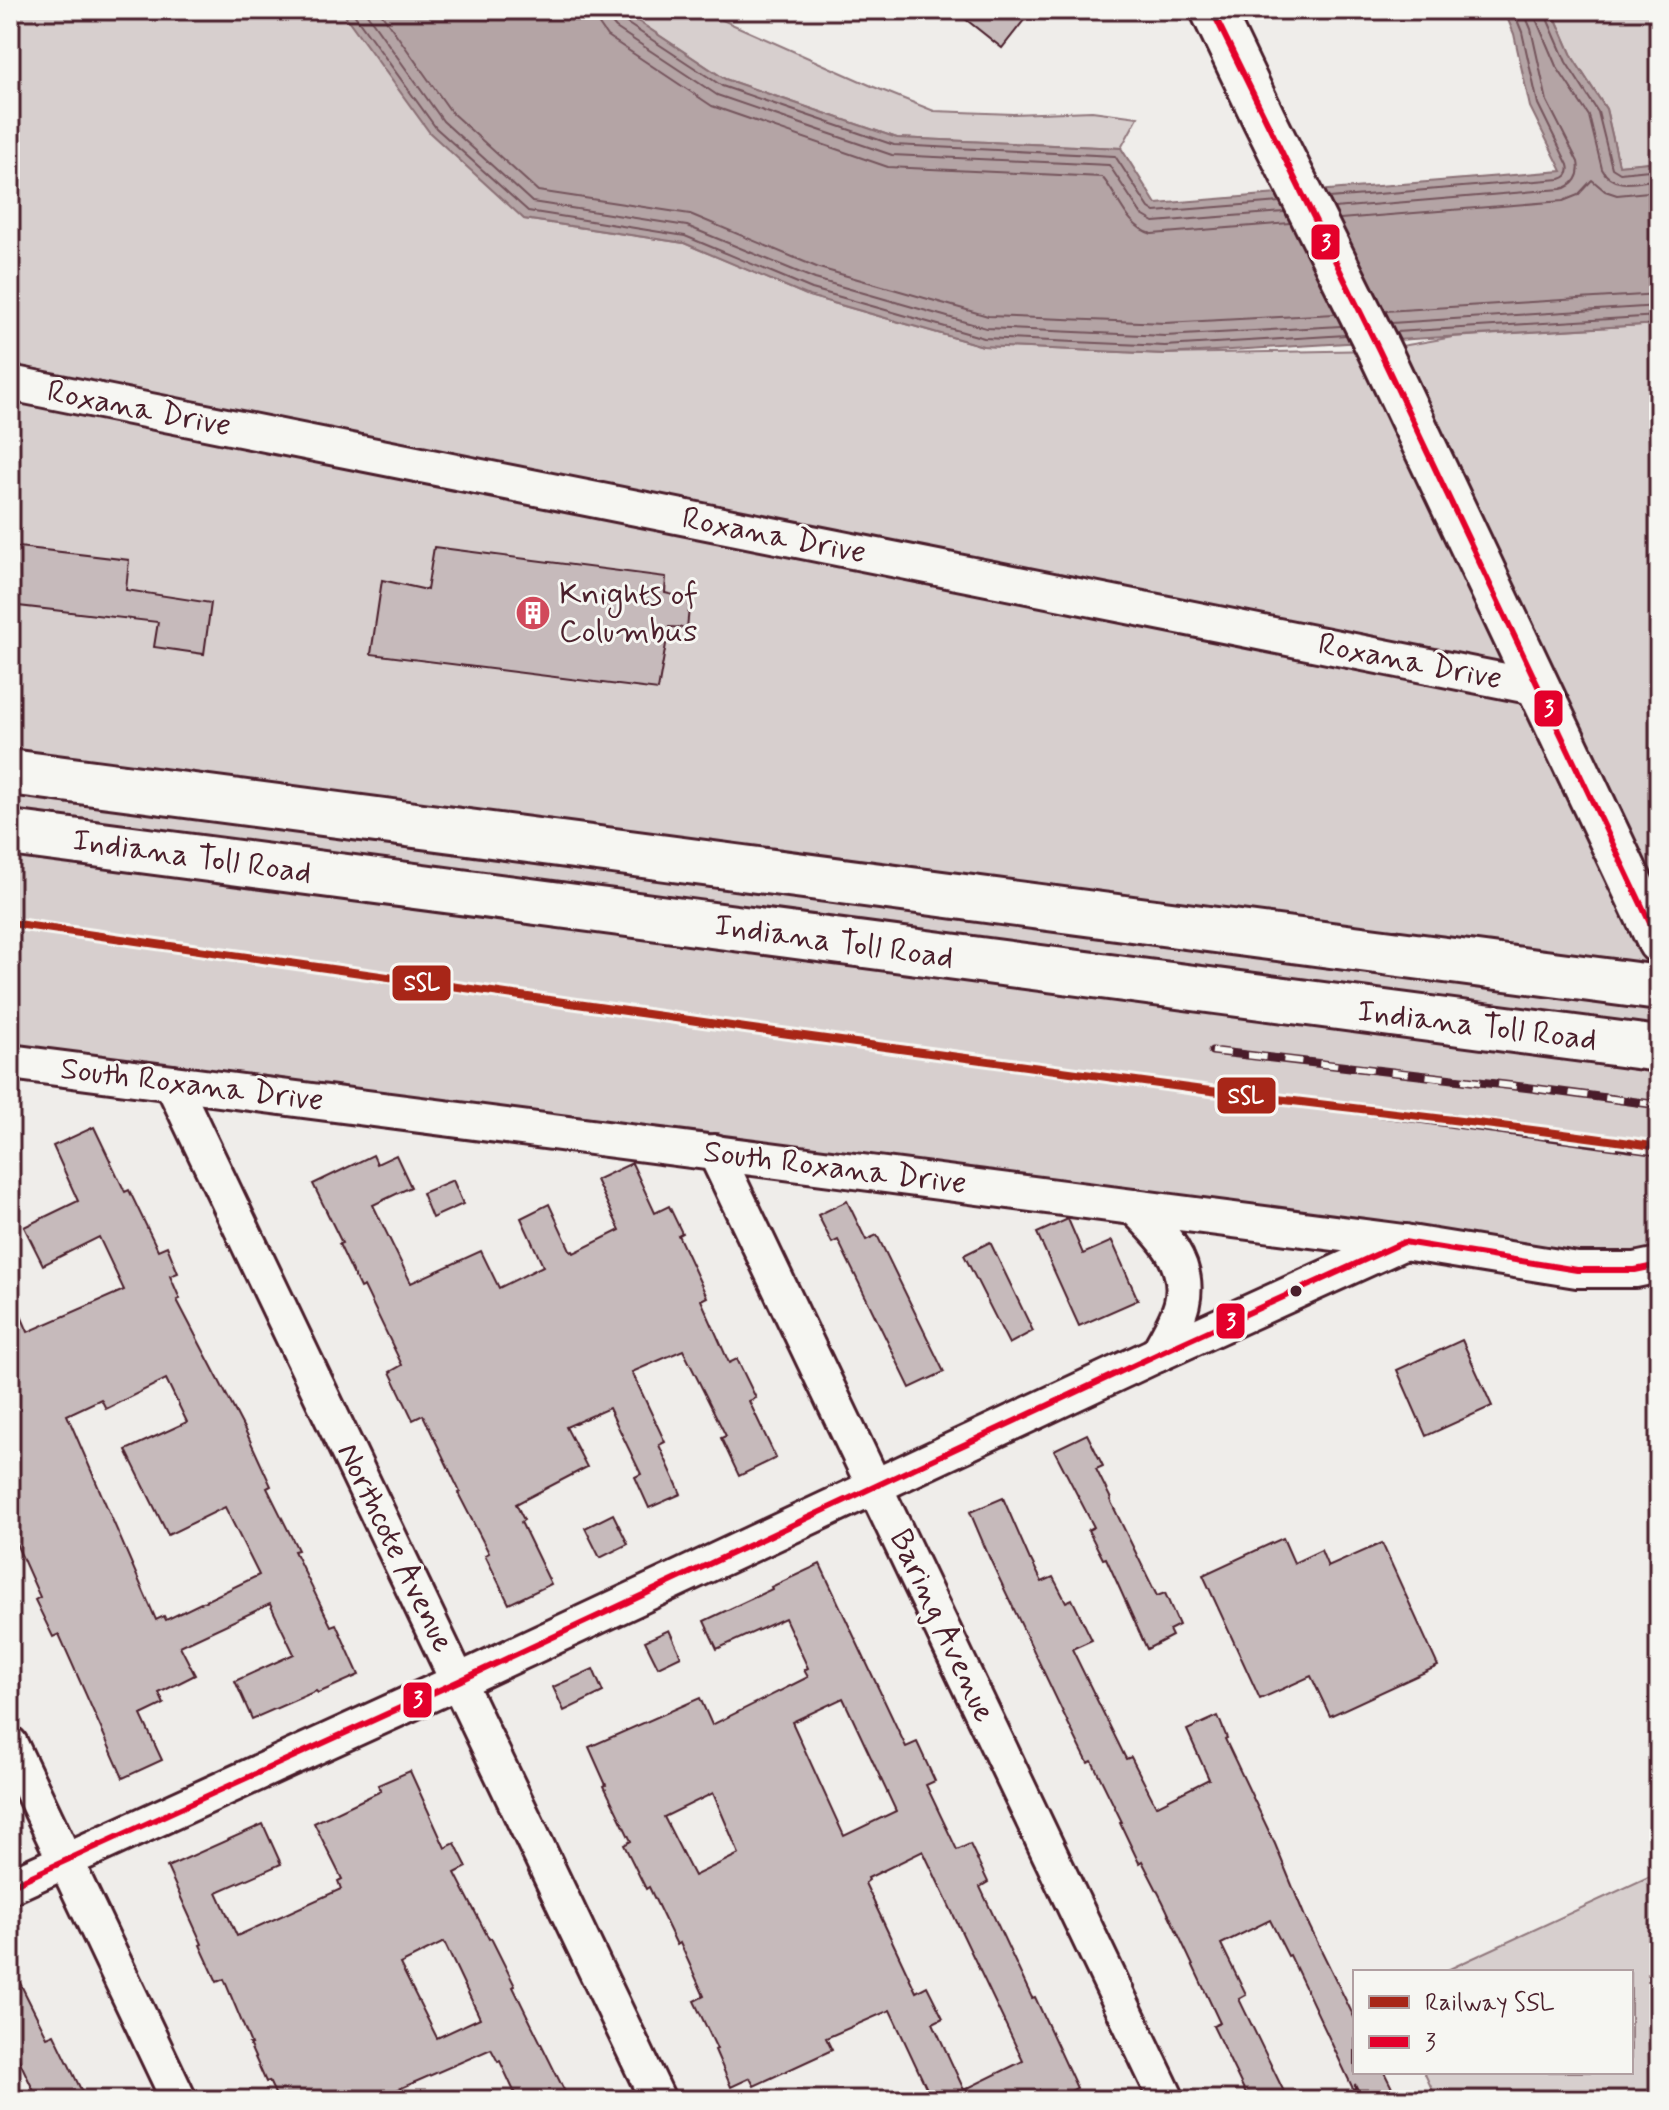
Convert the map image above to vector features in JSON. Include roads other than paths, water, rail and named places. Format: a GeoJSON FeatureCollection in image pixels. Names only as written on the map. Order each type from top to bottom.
{"type":"FeatureCollection","features":[{"type":"Feature","properties":{"kind":"highway","name":"Indiana Toll Road"},"geometry":{"type":"LineString","coordinates":[[10,772],[1659,988]]}},
{"type":"Feature","properties":{"kind":"highway","name":"Indiana Toll Road"},"geometry":{"type":"LineString","coordinates":[[10,833],[1659,1049]]}},
{"type":"Feature","properties":{"kind":"main road"},"geometry":{"type":"LineString","coordinates":[[1212,10],[1395,384],[1659,942]]}},
{"type":"Feature","properties":{"kind":"street","name":"Roxana Drive"},"geometry":{"type":"LineString","coordinates":[[10,383],[1539,688]]}},
{"type":"Feature","properties":{"kind":"street","name":"South Roxana Drive"},"geometry":{"type":"LineString","coordinates":[[10,1062],[1404,1242],[1577,1270],[1635,1270],[1659,1265]]}},
{"type":"Feature","properties":{"kind":"street","name":"Northcote Avenue"},"geometry":{"type":"LineString","coordinates":[[172,1083],[658,2100]]}},
{"type":"Feature","properties":{"kind":"street","name":"Baring Avenue"},"geometry":{"type":"LineString","coordinates":[[715,1152],[1167,2100]]}},
{"type":"Feature","properties":{"kind":"street"},"geometry":{"type":"LineString","coordinates":[[1134,1207],[1165,1238],[1182,1275],[1182,1303],[1158,1354]]}},
{"type":"Feature","properties":{"kind":"street"},"geometry":{"type":"LineString","coordinates":[[10,1886],[1404,1242]]}},
{"type":"Feature","properties":{"kind":"street"},"geometry":{"type":"LineString","coordinates":[[10,1744],[179,2100]]}},
{"type":"Feature","properties":{"kind":"water"},"geometry":{"type":"Polygon","coordinates":[[[341,10],[621,10],[725,79],[897,138],[1121,148],[1156,204],[1562,171],[1530,107],[1514,34],[1504,10],[1552,10],[1573,58],[1606,109],[1619,165],[1659,161],[1659,324],[1165,354],[983,346],[809,296],[684,243],[524,219],[430,133],[341,10]]]}},
{"type":"Feature","properties":{"kind":"railway"},"geometry":{"type":"LineString","coordinates":[[1212,1051],[1659,1105]]}},
{"type":"Feature","properties":{"kind":"railway"},"geometry":{"type":"LineString","coordinates":[[1206,1090],[1659,1152]]}},
{"type":"Feature","properties":{"kind":"rail line","name":"SSL"},"geometry":{"type":"LineString","coordinates":[[10,923],[905,1050],[1659,1147]]}},
{"type":"Feature","properties":{"kind":"place","name":"Knights of Columbus"},"geometry":{"type":"Point","coordinates":[533,613]}}]}
